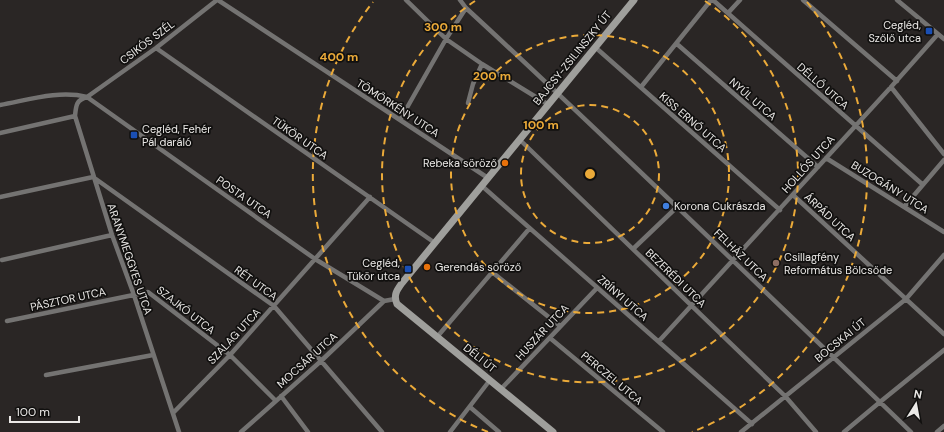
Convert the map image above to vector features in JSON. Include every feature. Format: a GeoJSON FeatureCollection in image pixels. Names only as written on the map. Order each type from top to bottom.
{"type":"FeatureCollection","features":[{"type":"Feature","properties":{"kind":"main road","name":"BAJCSY-ZSILINSZKY ÚT"},"geometry":{"type":"LineString","coordinates":[[395,300],[395,294],[402,283],[634,0]]}},
{"type":"Feature","properties":{"kind":"main road","name":"DÉLI ÚT"},"geometry":{"type":"LineString","coordinates":[[395,300],[397,304],[553,432]]}},
{"type":"Feature","properties":{"kind":"street","name":"CSIKÓS SZÉL"},"geometry":{"type":"LineString","coordinates":[[87,97],[156,48],[217,0]]}},
{"type":"Feature","properties":{"kind":"street","name":"TÖMÖRKÉNY UTCA"},"geometry":{"type":"LineString","coordinates":[[217,0],[488,178]]}},
{"type":"Feature","properties":{"kind":"street"},"geometry":{"type":"LineString","coordinates":[[406,0],[446,39],[482,64],[549,105]]}},
{"type":"Feature","properties":{"kind":"street","name":"FELHÁZ UTCA"},"geometry":{"type":"LineString","coordinates":[[460,0],[466,8],[734,260],[911,432]]}},
{"type":"Feature","properties":{"kind":"street"},"geometry":{"type":"LineString","coordinates":[[641,87],[712,0]]}},
{"type":"Feature","properties":{"kind":"street","name":"DÉLLŐ UTCA"},"geometry":{"type":"LineString","coordinates":[[712,0],[922,184]]}},
{"type":"Feature","properties":{"kind":"street"},"geometry":{"type":"LineString","coordinates":[[728,14],[740,0]]}},
{"type":"Feature","properties":{"kind":"street"},"geometry":{"type":"LineString","coordinates":[[803,0],[897,81]]}},
{"type":"Feature","properties":{"kind":"street"},"geometry":{"type":"LineString","coordinates":[[897,0],[944,39]]}},
{"type":"Feature","properties":{"kind":"street"},"geometry":{"type":"LineString","coordinates":[[400,120],[446,39],[466,8]]}},
{"type":"Feature","properties":{"kind":"street","name":"HOLLÓS UTCA"},"geometry":{"type":"LineString","coordinates":[[659,341],[891,88],[938,34]]}},
{"type":"Feature","properties":{"kind":"street","name":"NYÚL UTCA"},"geometry":{"type":"LineString","coordinates":[[676,44],[818,167]]}},
{"type":"Feature","properties":{"kind":"street","name":"KISS ERNŐ UTCA"},"geometry":{"type":"LineString","coordinates":[[595,47],[780,210]]}},
{"type":"Feature","properties":{"kind":"street","name":"TÜKÖR UTCA"},"geometry":{"type":"LineString","coordinates":[[156,48],[435,243]]}},
{"type":"Feature","properties":{"kind":"street"},"geometry":{"type":"LineString","coordinates":[[468,103],[473,84],[482,64]]}},
{"type":"Feature","properties":{"kind":"street"},"geometry":{"type":"LineString","coordinates":[[891,88],[944,154]]}},
{"type":"Feature","properties":{"kind":"street"},"geometry":{"type":"LineString","coordinates":[[0,105],[62,94],[75,94],[87,97]]}},
{"type":"Feature","properties":{"kind":"street"},"geometry":{"type":"LineString","coordinates":[[0,133],[74,116],[77,102],[80,98],[87,97]]}},
{"type":"Feature","properties":{"kind":"street","name":"POSTA UTCA"},"geometry":{"type":"LineString","coordinates":[[87,97],[315,259],[384,301]]}},
{"type":"Feature","properties":{"kind":"street","name":"ARANYMEGGYES UTCA"},"geometry":{"type":"LineString","coordinates":[[74,116],[112,235],[134,295],[179,432]]}},
{"type":"Feature","properties":{"kind":"street","name":"BEZERÉDI UTCA"},"geometry":{"type":"LineString","coordinates":[[520,140],[785,396],[816,432]]}},
{"type":"Feature","properties":{"kind":"street","name":"BUZOGÁNY UTCA"},"geometry":{"type":"LineString","coordinates":[[826,158],[944,232]]}},
{"type":"Feature","properties":{"kind":"street"},"geometry":{"type":"LineString","coordinates":[[904,207],[944,160]]}},
{"type":"Feature","properties":{"kind":"street"},"geometry":{"type":"LineString","coordinates":[[0,197],[93,177]]}},
{"type":"Feature","properties":{"kind":"street","name":"RÉT UTCA"},"geometry":{"type":"LineString","coordinates":[[93,177],[274,306],[382,432]]}},
{"type":"Feature","properties":{"kind":"street","name":"ZRÍNYI UTCA"},"geometry":{"type":"LineString","coordinates":[[482,186],[752,424]]}},
{"type":"Feature","properties":{"kind":"street","name":"ÁRPÁD UTCA"},"geometry":{"type":"LineString","coordinates":[[793,195],[944,334]]}},
{"type":"Feature","properties":{"kind":"street","name":"SZALAG UTCA"},"geometry":{"type":"LineString","coordinates":[[173,413],[230,355],[370,197]]}},
{"type":"Feature","properties":{"kind":"street"},"geometry":{"type":"LineString","coordinates":[[633,249],[677,207]]}},
{"type":"Feature","properties":{"kind":"street"},"geometry":{"type":"LineString","coordinates":[[437,336],[529,229]]}},
{"type":"Feature","properties":{"kind":"street"},"geometry":{"type":"LineString","coordinates":[[2,260],[112,235]]}},
{"type":"Feature","properties":{"kind":"street","name":"BOCSKAI ÚT"},"geometry":{"type":"LineString","coordinates":[[741,432],[906,299],[944,255]]}},
{"type":"Feature","properties":{"kind":"street"},"geometry":{"type":"LineString","coordinates":[[492,272],[560,326]]}},
{"type":"Feature","properties":{"kind":"street","name":"HUSZÁR UTCA"},"geometry":{"type":"LineString","coordinates":[[501,389],[597,288]]}},
{"type":"Feature","properties":{"kind":"street","name":"SZAJKÓ UTCA"},"geometry":{"type":"LineString","coordinates":[[134,295],[148,292],[230,355],[276,401]]}},
{"type":"Feature","properties":{"kind":"street","name":"PÁSZTOR UTCA"},"geometry":{"type":"LineString","coordinates":[[7,322],[134,295]]}},
{"type":"Feature","properties":{"kind":"street"},"geometry":{"type":"LineString","coordinates":[[384,301],[395,300]]}},
{"type":"Feature","properties":{"kind":"street","name":"MOCSÁR UTCA"},"geometry":{"type":"LineString","coordinates":[[241,432],[321,361],[384,301]]}},
{"type":"Feature","properties":{"kind":"street","name":"PERCZEL UTCA"},"geometry":{"type":"LineString","coordinates":[[550,338],[663,432]]}},
{"type":"Feature","properties":{"kind":"street"},"geometry":{"type":"LineString","coordinates":[[844,432],[944,350]]}},
{"type":"Feature","properties":{"kind":"street"},"geometry":{"type":"LineString","coordinates":[[46,375],[153,355]]}},
{"type":"Feature","properties":{"kind":"street"},"geometry":{"type":"LineString","coordinates":[[450,432],[490,380]]}},
{"type":"Feature","properties":{"kind":"street"},"geometry":{"type":"LineString","coordinates":[[281,396],[308,432]]}},
{"type":"Feature","properties":{"kind":"street"},"geometry":{"type":"LineString","coordinates":[[470,407],[499,432]]}},
{"type":"Feature","properties":{"kind":"street"},"geometry":{"type":"LineString","coordinates":[[937,432],[944,426]]}},
{"type":"Feature","properties":{"kind":"place","name":"Cegléd, Szőlő utca"},"geometry":{"type":"Point","coordinates":[929,31]}},
{"type":"Feature","properties":{"kind":"place","name":"Cegléd, Fehér Pál daráló"},"geometry":{"type":"Point","coordinates":[134,135]}},
{"type":"Feature","properties":{"kind":"place","name":"Rebeka söröző"},"geometry":{"type":"Point","coordinates":[505,163]}},
{"type":"Feature","properties":{"kind":"place","name":"Korona Cukrászda"},"geometry":{"type":"Point","coordinates":[666,206]}},
{"type":"Feature","properties":{"kind":"place","name":"Csillagfény Református Bölcsőde"},"geometry":{"type":"Point","coordinates":[776,263]}},
{"type":"Feature","properties":{"kind":"place","name":"Gerendás söröző"},"geometry":{"type":"Point","coordinates":[427,267]}},
{"type":"Feature","properties":{"kind":"place","name":"Cegléd, Tükör utca"},"geometry":{"type":"Point","coordinates":[408,269]}}]}
